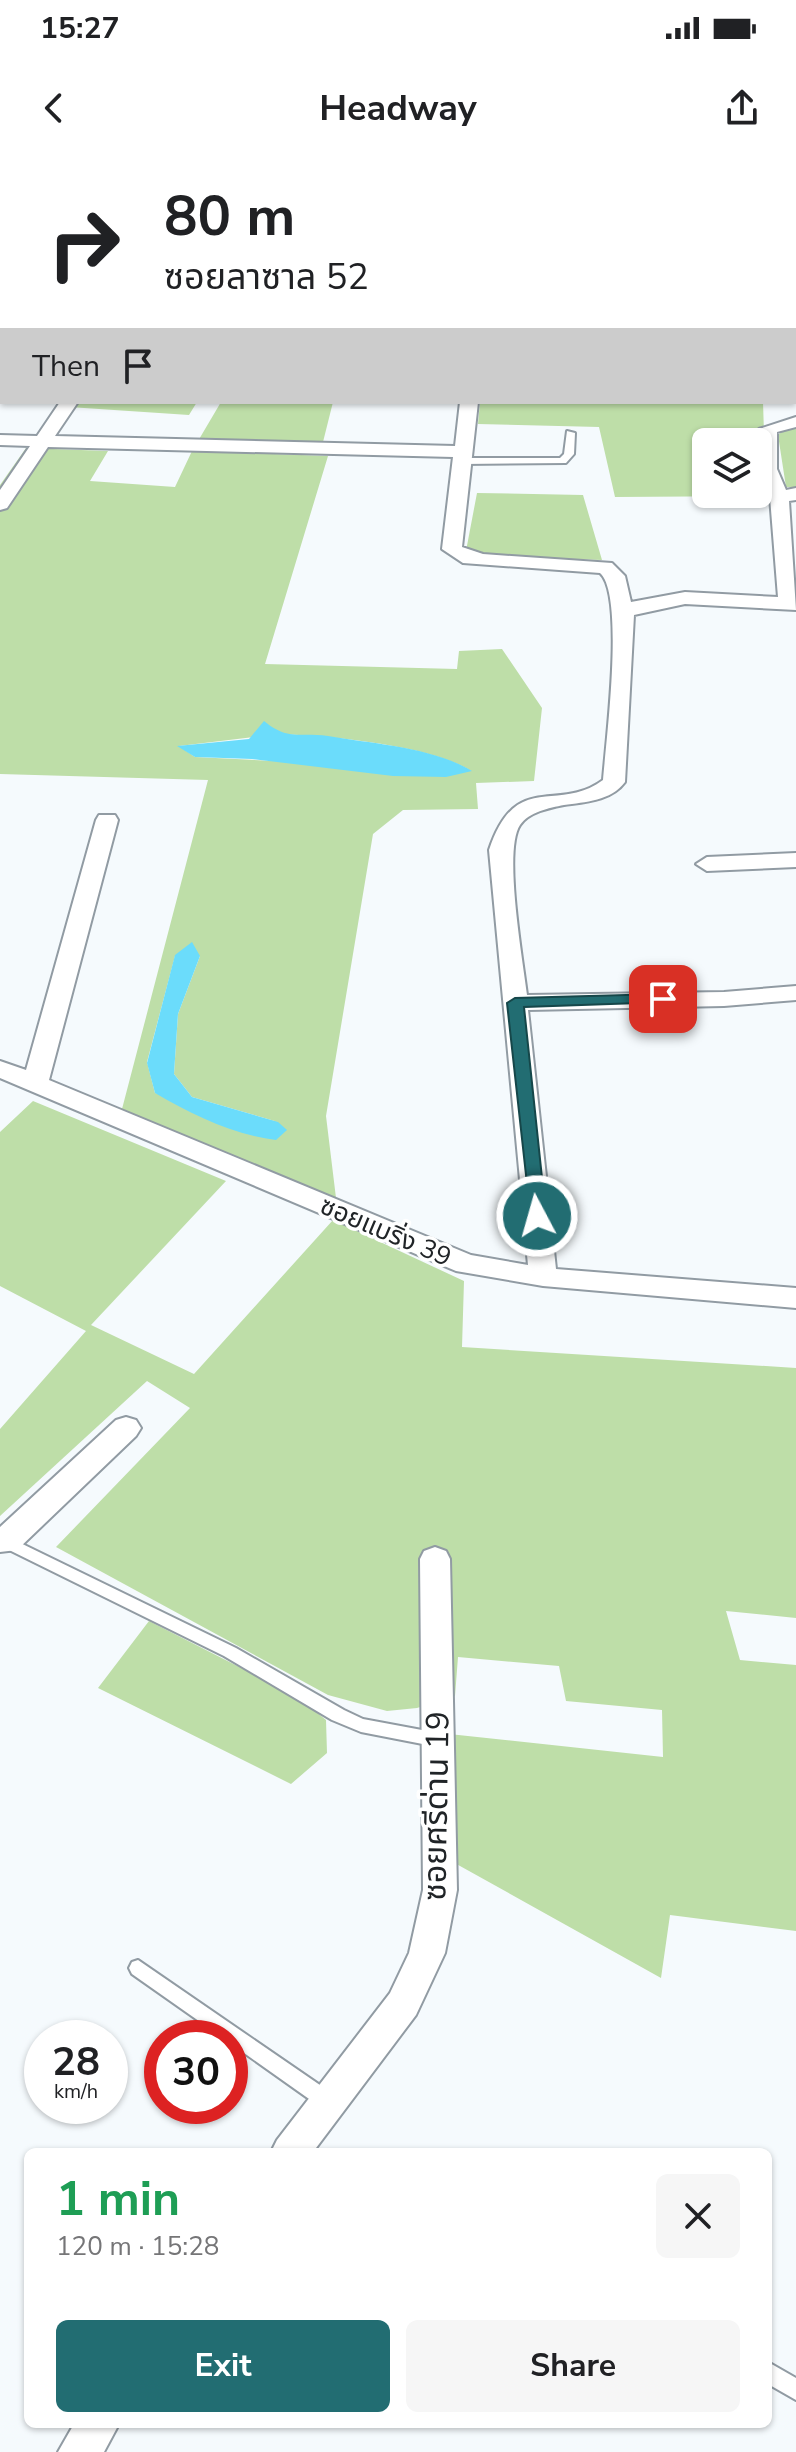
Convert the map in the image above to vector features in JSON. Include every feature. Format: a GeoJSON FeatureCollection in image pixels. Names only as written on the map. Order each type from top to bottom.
{"type":"FeatureCollection","features":[{"type":"Feature","properties":{"kind":"street"},"geometry":{"type":"LineString","coordinates":[[0,504],[68,404]]}},
{"type":"Feature","properties":{"kind":"street"},"geometry":{"type":"LineString","coordinates":[[469,404],[452,549],[463,557],[483,560],[605,567],[615,576],[624,612],[614,782],[597,793],[546,801],[514,817],[500,850],[543,1277]]}},
{"type":"Feature","properties":{"kind":"street"},"geometry":{"type":"LineString","coordinates":[[624,612],[642,602],[672,598],[792,604],[788,495],[768,469],[768,429],[796,422]]}},
{"type":"Feature","properties":{"kind":"street"},"geometry":{"type":"LineString","coordinates":[[0,440],[463,456]]}},
{"type":"Feature","properties":{"kind":"street"},"geometry":{"type":"LineString","coordinates":[[35,1084],[107,820]]}},
{"type":"Feature","properties":{"kind":"street"},"geometry":{"type":"LineString","coordinates":[[707,864],[796,860]]}},
{"type":"Feature","properties":{"kind":"street"},"geometry":{"type":"LineString","coordinates":[[515,1003],[724,999],[796,993]]}},
{"type":"Feature","properties":{"kind":"street","name":"ซอยแบริ่ง 39"},"geometry":{"type":"LineString","coordinates":[[0,1069],[455,1260],[543,1277],[796,1298]]}},
{"type":"Feature","properties":{"kind":"street"},"geometry":{"type":"LineString","coordinates":[[3,1540],[126,1428]]}},
{"type":"Feature","properties":{"kind":"street","name":"ซอยศรีด่าน 19"},"geometry":{"type":"LineString","coordinates":[[293,2148],[326,2100],[403,2004],[427,1953],[440,1890],[435,1559]]}},
{"type":"Feature","properties":{"kind":"street"},"geometry":{"type":"LineString","coordinates":[[79,2452],[96,2428]]}},
{"type":"Feature","properties":{"kind":"lane"},"geometry":{"type":"LineString","coordinates":[[463,456],[563,461],[569,454],[570,433]]}},
{"type":"Feature","properties":{"kind":"lane"},"geometry":{"type":"LineString","coordinates":[[3,1540],[230,1652],[338,1715],[361,1725],[438,1740]]}},
{"type":"Feature","properties":{"kind":"lane"},"geometry":{"type":"LineString","coordinates":[[138,1968],[326,2100]]}},
{"type":"Feature","properties":{"kind":"lane"},"geometry":{"type":"LineString","coordinates":[[772,2375],[796,2390]]}},
{"type":"Feature","properties":{"kind":"green space"},"geometry":{"type":"Polygon","coordinates":[[[72,404],[196,404],[189,415],[69,407],[72,404]]]}},
{"type":"Feature","properties":{"kind":"green space"},"geometry":{"type":"Polygon","coordinates":[[[220,404],[332,404],[322,446],[198,441],[220,404]]]}},
{"type":"Feature","properties":{"kind":"green space"},"geometry":{"type":"Polygon","coordinates":[[[480,404],[763,404],[764,428],[692,428],[692,496],[615,497],[599,427],[478,424],[480,404]]]}},
{"type":"Feature","properties":{"kind":"green space"},"geometry":{"type":"Polygon","coordinates":[[[786,429],[796,429],[796,487],[786,487],[778,435],[786,429]]]}},
{"type":"Feature","properties":{"kind":"green space"},"geometry":{"type":"Polygon","coordinates":[[[26,448],[108,451],[90,481],[175,487],[192,451],[328,456],[265,664],[457,669],[459,651],[502,649],[542,708],[534,781],[476,783],[478,809],[403,810],[373,834],[326,1116],[336,1198],[122,1109],[208,780],[0,774],[0,485],[26,448]],[[280,734],[179,746],[195,757],[471,771],[453,762],[406,748],[280,734]],[[175,956],[147,1062],[155,1093],[278,1122],[192,1097],[174,1074],[178,1014],[200,956],[175,956]]]}},
{"type":"Feature","properties":{"kind":"green space"},"geometry":{"type":"Polygon","coordinates":[[[477,493],[583,495],[602,560],[479,556],[466,551],[477,493]]]}},
{"type":"Feature","properties":{"kind":"green space"},"geometry":{"type":"Polygon","coordinates":[[[33,1101],[226,1181],[91,1325],[194,1374],[333,1220],[464,1281],[462,1347],[796,1368],[796,1618],[726,1611],[740,1660],[796,1665],[796,1931],[670,1915],[661,1978],[451,1861],[449,1734],[663,1757],[662,1710],[566,1701],[559,1666],[458,1657],[455,1696],[417,1708],[387,1711],[328,1695],[56,1547],[190,1408],[147,1381],[0,1516],[0,1429],[86,1331],[0,1286],[0,1132],[33,1101]]]}},
{"type":"Feature","properties":{"kind":"green space"},"geometry":{"type":"Polygon","coordinates":[[[149,1621],[298,1697],[326,1720],[327,1753],[291,1784],[98,1688],[149,1621]]]}},
{"type":"Feature","properties":{"kind":"water"},"geometry":{"type":"Polygon","coordinates":[[[264,721],[287,733],[328,736],[421,751],[472,771],[446,777],[393,776],[252,759],[195,757],[177,746],[249,739],[264,721]]]}},
{"type":"Feature","properties":{"kind":"water"},"geometry":{"type":"Polygon","coordinates":[[[192,942],[200,956],[178,1014],[174,1074],[192,1097],[278,1122],[287,1130],[276,1140],[213,1122],[155,1093],[147,1063],[175,955],[192,942]]]}},
{"type":"Feature","properties":{"kind":"route"},"geometry":{"type":"LineString","coordinates":[[537,1216],[515,1003],[571,999],[663,999]]}}]}
